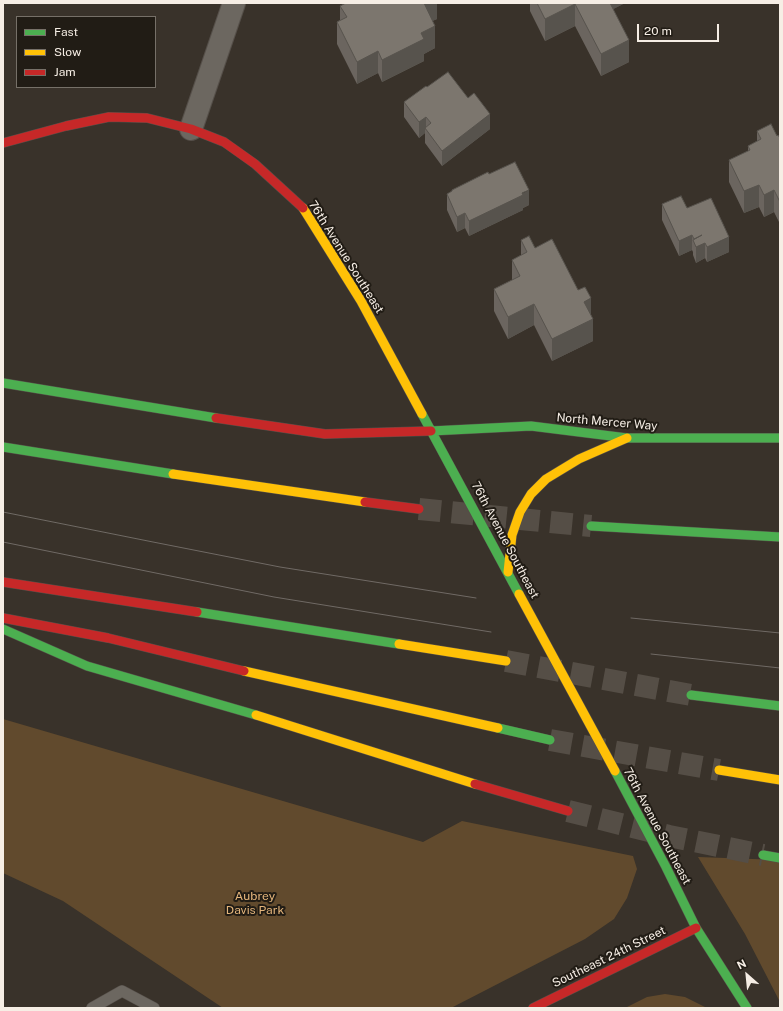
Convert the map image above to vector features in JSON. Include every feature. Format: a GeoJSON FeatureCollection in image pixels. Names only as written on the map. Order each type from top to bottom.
{"type":"FeatureCollection","features":[{"type":"Feature","properties":{"kind":"main road","name":"76th Avenue Southeast"},"geometry":{"type":"LineString","coordinates":[[3,143],[66,126],[108,117],[147,118],[191,130],[224,142],[255,164],[304,209],[361,301],[432,431],[666,867],[696,928],[747,1008]]}},
{"type":"Feature","properties":{"kind":"main road","name":"North Mercer Way"},"geometry":{"type":"LineString","coordinates":[[3,382],[285,429],[325,434],[531,426],[627,438],[780,438]]}},
{"type":"Feature","properties":{"kind":"main road"},"geometry":{"type":"LineString","coordinates":[[508,572],[512,535],[520,512],[531,494],[546,480],[579,459],[627,438]]}},
{"type":"Feature","properties":{"kind":"main road"},"geometry":{"type":"LineString","coordinates":[[3,447],[265,488],[419,509]]}},
{"type":"Feature","properties":{"kind":"main road"},"geometry":{"type":"LineString","coordinates":[[591,526],[780,537]]}},
{"type":"Feature","properties":{"kind":"main road"},"geometry":{"type":"LineString","coordinates":[[3,582],[506,660]]}},
{"type":"Feature","properties":{"kind":"main road"},"geometry":{"type":"LineString","coordinates":[[3,618],[108,638],[267,676],[550,740]]}},
{"type":"Feature","properties":{"kind":"main road"},"geometry":{"type":"LineString","coordinates":[[3,629],[87,666],[244,711],[489,788],[568,811]]}},
{"type":"Feature","properties":{"kind":"main road"},"geometry":{"type":"LineString","coordinates":[[691,695],[780,706]]}},
{"type":"Feature","properties":{"kind":"main road"},"geometry":{"type":"LineString","coordinates":[[719,770],[780,780]]}},
{"type":"Feature","properties":{"kind":"main road"},"geometry":{"type":"LineString","coordinates":[[763,856],[780,858]]}},
{"type":"Feature","properties":{"kind":"main road","name":"Southeast 24th Street"},"geometry":{"type":"LineString","coordinates":[[533,1008],[554,1003],[696,928]]}},
{"type":"Feature","properties":{"kind":"street"},"geometry":{"type":"LineString","coordinates":[[191,130],[234,3]]}},
{"type":"Feature","properties":{"kind":"lane"},"geometry":{"type":"LineString","coordinates":[[92,1008],[122,991],[154,1008]]}},
{"type":"Feature","properties":{"kind":"green space","name":"Aubrey Davis Park"},"geometry":{"type":"Polygon","coordinates":[[[3,719],[423,842],[462,821],[633,856],[637,869],[627,898],[614,919],[585,939],[451,1008],[223,1008],[63,901],[3,873],[3,719]]]}},
{"type":"Feature","properties":{"kind":"green space"},"geometry":{"type":"Polygon","coordinates":[[[698,857],[780,860],[780,1002],[745,934],[698,857]]]}},
{"type":"Feature","properties":{"kind":"green space"},"geometry":{"type":"Polygon","coordinates":[[[665,994],[685,997],[707,1008],[625,1008],[647,997],[665,994]]]}},
{"type":"Feature","properties":{"kind":"building"},"geometry":{"type":"Polygon","coordinates":[[[346,3],[424,3],[435,26],[421,33],[424,39],[382,60],[378,51],[357,62],[337,22],[347,17],[340,6],[346,3]]]}},
{"type":"Feature","properties":{"kind":"building"},"geometry":{"type":"Polygon","coordinates":[[[537,3],[610,3],[629,40],[601,54],[575,4],[545,19],[537,3]]]}},
{"type":"Feature","properties":{"kind":"building"},"geometry":{"type":"Polygon","coordinates":[[[448,72],[468,98],[474,93],[490,114],[442,151],[425,128],[431,123],[426,117],[419,122],[404,102],[448,72]]]}},
{"type":"Feature","properties":{"kind":"building"},"geometry":{"type":"Polygon","coordinates":[[[771,124],[777,136],[778,135],[780,138],[780,202],[774,190],[764,195],[759,185],[744,191],[729,160],[750,150],[748,146],[761,139],[757,131],[771,124]]]}},
{"type":"Feature","properties":{"kind":"building"},"geometry":{"type":"Polygon","coordinates":[[[515,162],[529,190],[522,193],[523,195],[469,221],[465,213],[457,217],[447,194],[488,172],[489,174],[515,162]]]}},
{"type":"Feature","properties":{"kind":"building"},"geometry":{"type":"Polygon","coordinates":[[[681,196],[687,208],[711,198],[729,237],[707,247],[705,243],[696,247],[693,240],[702,235],[694,239],[692,235],[679,241],[662,204],[681,196]]]}},
{"type":"Feature","properties":{"kind":"building"},"geometry":{"type":"Polygon","coordinates":[[[529,236],[535,248],[552,239],[578,290],[585,287],[591,298],[584,302],[593,319],[552,339],[534,304],[508,317],[494,289],[520,276],[512,260],[527,252],[521,240],[529,236]]]}},
{"type":"Feature","properties":{"kind":"tunnel"},"geometry":{"type":"LineString","coordinates":[[419,509],[591,526]]}},
{"type":"Feature","properties":{"kind":"tunnel"},"geometry":{"type":"LineString","coordinates":[[506,661],[691,695]]}},
{"type":"Feature","properties":{"kind":"tunnel"},"geometry":{"type":"LineString","coordinates":[[550,740],[719,770]]}},
{"type":"Feature","properties":{"kind":"tunnel"},"geometry":{"type":"LineString","coordinates":[[568,811],[669,836],[763,855]]}},
{"type":"Feature","properties":{"kind":"tram line"},"geometry":{"type":"LineString","coordinates":[[3,512],[280,567],[476,598]]}},
{"type":"Feature","properties":{"kind":"tram line"},"geometry":{"type":"LineString","coordinates":[[3,542],[274,597],[491,632]]}},
{"type":"Feature","properties":{"kind":"tram line"},"geometry":{"type":"LineString","coordinates":[[631,618],[780,633]]}},
{"type":"Feature","properties":{"kind":"tram line"},"geometry":{"type":"LineString","coordinates":[[651,654],[780,668]]}},
{"type":"Feature","properties":{"kind":"traffic: fast"},"geometry":{"type":"LineString","coordinates":[[3,383],[216,418]]}},
{"type":"Feature","properties":{"kind":"traffic: fast"},"geometry":{"type":"LineString","coordinates":[[422,414],[519,594]]}},
{"type":"Feature","properties":{"kind":"traffic: fast"},"geometry":{"type":"LineString","coordinates":[[431,431],[531,426],[627,438],[780,438]]}},
{"type":"Feature","properties":{"kind":"traffic: fast"},"geometry":{"type":"LineString","coordinates":[[3,447],[173,474]]}},
{"type":"Feature","properties":{"kind":"traffic: fast"},"geometry":{"type":"LineString","coordinates":[[591,526],[780,537]]}},
{"type":"Feature","properties":{"kind":"traffic: fast"},"geometry":{"type":"LineString","coordinates":[[197,612],[399,644]]}},
{"type":"Feature","properties":{"kind":"traffic: fast"},"geometry":{"type":"LineString","coordinates":[[3,629],[87,666],[256,715]]}},
{"type":"Feature","properties":{"kind":"traffic: fast"},"geometry":{"type":"LineString","coordinates":[[691,695],[780,706]]}},
{"type":"Feature","properties":{"kind":"traffic: fast"},"geometry":{"type":"LineString","coordinates":[[498,728],[550,740]]}},
{"type":"Feature","properties":{"kind":"traffic: fast"},"geometry":{"type":"LineString","coordinates":[[615,771],[666,867],[696,928],[747,1008]]}},
{"type":"Feature","properties":{"kind":"traffic: fast"},"geometry":{"type":"LineString","coordinates":[[763,855],[780,858]]}},
{"type":"Feature","properties":{"kind":"traffic: slow"},"geometry":{"type":"LineString","coordinates":[[303,208],[361,301],[422,414]]}},
{"type":"Feature","properties":{"kind":"traffic: slow"},"geometry":{"type":"LineString","coordinates":[[508,572],[512,535],[520,512],[531,494],[546,479],[579,459],[627,438]]}},
{"type":"Feature","properties":{"kind":"traffic: slow"},"geometry":{"type":"LineString","coordinates":[[173,474],[365,502]]}},
{"type":"Feature","properties":{"kind":"traffic: slow"},"geometry":{"type":"LineString","coordinates":[[519,594],[615,771]]}},
{"type":"Feature","properties":{"kind":"traffic: slow"},"geometry":{"type":"LineString","coordinates":[[399,644],[506,661]]}},
{"type":"Feature","properties":{"kind":"traffic: slow"},"geometry":{"type":"LineString","coordinates":[[244,671],[498,728]]}},
{"type":"Feature","properties":{"kind":"traffic: slow"},"geometry":{"type":"LineString","coordinates":[[256,715],[475,784]]}},
{"type":"Feature","properties":{"kind":"traffic: slow"},"geometry":{"type":"LineString","coordinates":[[719,770],[780,780]]}},
{"type":"Feature","properties":{"kind":"traffic: jam"},"geometry":{"type":"LineString","coordinates":[[3,143],[66,126],[109,117],[147,118],[191,129],[224,142],[255,164],[303,208]]}},
{"type":"Feature","properties":{"kind":"traffic: jam"},"geometry":{"type":"LineString","coordinates":[[216,418],[325,434],[431,431]]}},
{"type":"Feature","properties":{"kind":"traffic: jam"},"geometry":{"type":"LineString","coordinates":[[365,502],[419,509]]}},
{"type":"Feature","properties":{"kind":"traffic: jam"},"geometry":{"type":"LineString","coordinates":[[3,582],[197,612]]}},
{"type":"Feature","properties":{"kind":"traffic: jam"},"geometry":{"type":"LineString","coordinates":[[3,618],[108,638],[244,671]]}},
{"type":"Feature","properties":{"kind":"traffic: jam"},"geometry":{"type":"LineString","coordinates":[[475,784],[568,811]]}},
{"type":"Feature","properties":{"kind":"traffic: jam"},"geometry":{"type":"LineString","coordinates":[[533,1008],[696,928]]}}]}
